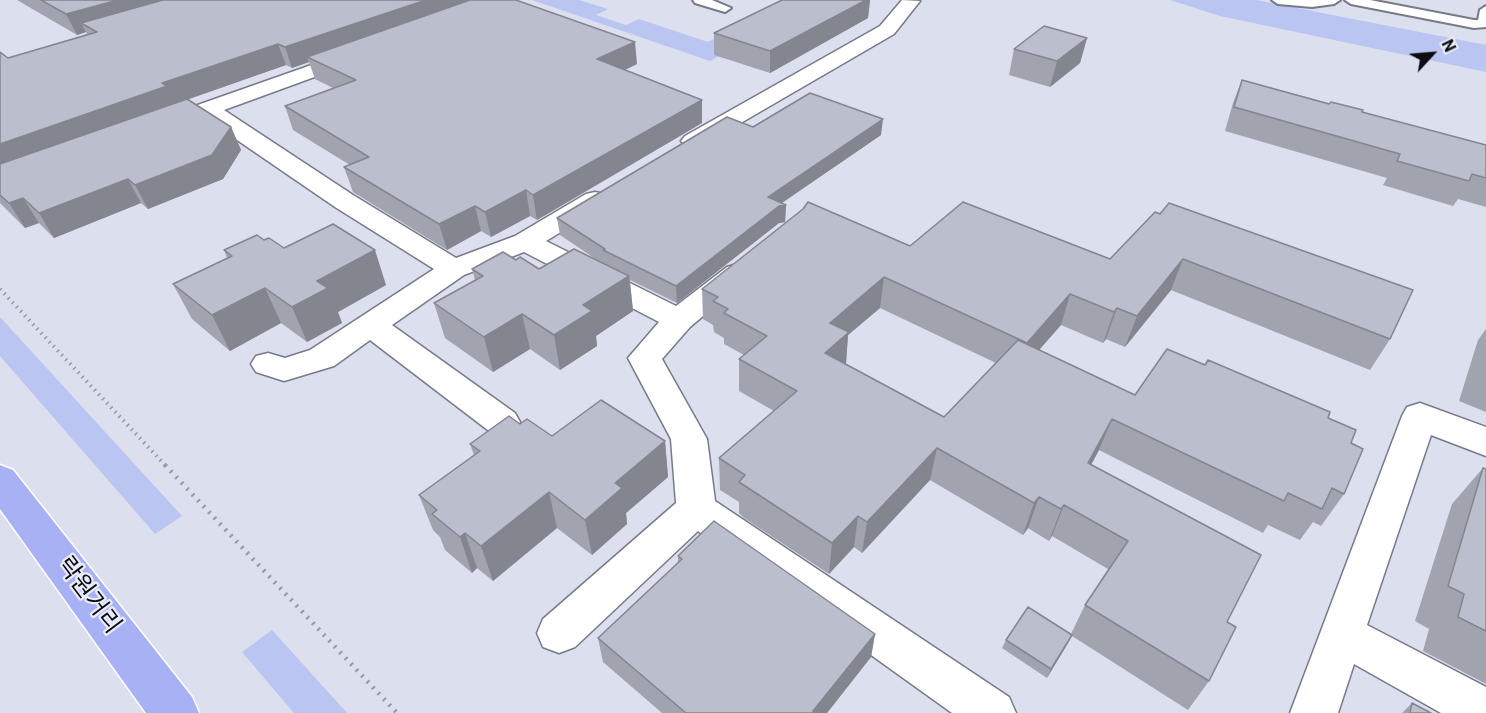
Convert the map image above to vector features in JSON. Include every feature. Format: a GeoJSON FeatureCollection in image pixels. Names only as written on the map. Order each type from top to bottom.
{"type":"FeatureCollection","features":[{"type":"Feature","properties":{"kind":"main road","name":"락원거리"},"geometry":{"type":"LineString","coordinates":[[0,480],[175,713]]}},
{"type":"Feature","properties":{"kind":"street"},"geometry":{"type":"LineString","coordinates":[[667,156],[886,30],[912,1]]}},
{"type":"Feature","properties":{"kind":"street"},"geometry":{"type":"LineString","coordinates":[[142,132],[376,48]]}},
{"type":"Feature","properties":{"kind":"street"},"geometry":{"type":"LineString","coordinates":[[207,109],[344,201],[454,269]]}},
{"type":"Feature","properties":{"kind":"street"},"geometry":{"type":"LineString","coordinates":[[268,364],[284,370],[322,358],[454,269],[525,242],[617,187]]}},
{"type":"Feature","properties":{"kind":"street"},"geometry":{"type":"LineString","coordinates":[[525,242],[679,320]]}},
{"type":"Feature","properties":{"kind":"street"},"geometry":{"type":"LineString","coordinates":[[762,253],[679,320],[645,358],[689,439],[696,509],[992,713]]}},
{"type":"Feature","properties":{"kind":"street"},"geometry":{"type":"LineString","coordinates":[[371,325],[502,422]]}},
{"type":"Feature","properties":{"kind":"street"},"geometry":{"type":"LineString","coordinates":[[1314,713],[1420,416],[1486,442]]}},
{"type":"Feature","properties":{"kind":"street"},"geometry":{"type":"LineString","coordinates":[[559,633],[696,509]]}},
{"type":"Feature","properties":{"kind":"street"},"geometry":{"type":"LineString","coordinates":[[1342,635],[1486,712]]}},
{"type":"Feature","properties":{"kind":"lane"},"geometry":{"type":"LineString","coordinates":[[699,0],[725,8]]}},
{"type":"Feature","properties":{"kind":"lane"},"geometry":{"type":"LineString","coordinates":[[1278,0],[1312,3],[1334,0]]}},
{"type":"Feature","properties":{"kind":"lane"},"geometry":{"type":"LineString","coordinates":[[1351,0],[1387,5],[1474,24],[1484,24],[1486,10]]}},
{"type":"Feature","properties":{"kind":"lane"},"geometry":{"type":"LineString","coordinates":[[1387,5],[1409,0]]}},
{"type":"Feature","properties":{"kind":"path"},"geometry":{"type":"LineString","coordinates":[[0,289],[397,713]]}},
{"type":"Feature","properties":{"kind":"shaded area"},"geometry":{"type":"Polygon","coordinates":[[[532,0],[579,0],[608,9],[596,15],[626,25],[639,19],[708,42],[736,28],[755,38],[710,61],[532,0]]]}},
{"type":"Feature","properties":{"kind":"shaded area"},"geometry":{"type":"Polygon","coordinates":[[[1170,0],[1256,0],[1486,45],[1486,72],[1220,16],[1170,0]]]}},
{"type":"Feature","properties":{"kind":"shaded area"},"geometry":{"type":"Polygon","coordinates":[[[0,317],[182,516],[155,534],[0,356],[0,317]]]}},
{"type":"Feature","properties":{"kind":"shaded area"},"geometry":{"type":"Polygon","coordinates":[[[272,630],[347,713],[294,713],[242,652],[272,630]]]}},
{"type":"Feature","properties":{"kind":"building"},"geometry":{"type":"Polygon","coordinates":[[[41,0],[118,0],[66,14],[41,0]]]}},
{"type":"Feature","properties":{"kind":"building"},"geometry":{"type":"Polygon","coordinates":[[[163,0],[426,0],[285,47],[278,44],[162,83],[167,86],[0,144],[0,52],[8,58],[97,32],[81,23],[163,0]]]}},
{"type":"Feature","properties":{"kind":"building"},"geometry":{"type":"Polygon","coordinates":[[[470,0],[516,0],[635,42],[597,59],[702,100],[533,195],[526,190],[485,212],[475,206],[439,224],[344,167],[369,157],[285,106],[356,80],[307,57],[470,0]]]}},
{"type":"Feature","properties":{"kind":"building"},"geometry":{"type":"Polygon","coordinates":[[[782,0],[866,0],[770,51],[714,33],[782,0]]]}},
{"type":"Feature","properties":{"kind":"building"},"geometry":{"type":"Polygon","coordinates":[[[1044,26],[1087,38],[1057,61],[1014,49],[1044,26]]]}},
{"type":"Feature","properties":{"kind":"building"},"geometry":{"type":"Polygon","coordinates":[[[1242,80],[1329,104],[1331,102],[1363,110],[1362,112],[1486,145],[1486,178],[1472,174],[1469,181],[1397,161],[1400,154],[1234,107],[1242,80]]]}},
{"type":"Feature","properties":{"kind":"building"},"geometry":{"type":"Polygon","coordinates":[[[810,93],[883,119],[768,197],[786,205],[779,206],[676,286],[603,250],[605,249],[557,218],[727,117],[753,127],[810,93]]]}},
{"type":"Feature","properties":{"kind":"building"},"geometry":{"type":"Polygon","coordinates":[[[187,99],[231,127],[212,155],[135,185],[128,179],[39,213],[23,198],[9,203],[0,195],[0,164],[187,99]]]}},
{"type":"Feature","properties":{"kind":"building"},"geometry":{"type":"Polygon","coordinates":[[[808,202],[910,246],[963,202],[1110,259],[1155,212],[1160,214],[1169,203],[1413,290],[1390,339],[1183,259],[1137,316],[1117,308],[1114,312],[1070,294],[1027,343],[884,277],[830,323],[849,332],[825,353],[944,417],[1018,340],[1135,395],[1167,349],[1205,365],[1208,360],[1330,412],[1328,418],[1356,430],[1351,443],[1363,449],[1344,494],[1332,488],[1322,509],[1288,493],[1284,501],[1112,419],[1088,463],[1261,555],[1227,622],[1236,627],[1209,681],[1085,605],[1128,541],[1064,505],[1061,509],[1039,497],[1034,503],[937,448],[867,522],[858,516],[832,543],[739,482],[745,475],[719,458],[797,391],[739,359],[767,336],[724,313],[728,309],[713,301],[718,297],[702,289],[803,209],[808,202]]]}},
{"type":"Feature","properties":{"kind":"building"},"geometry":{"type":"Polygon","coordinates":[[[333,224],[375,250],[317,281],[328,288],[292,307],[265,288],[212,315],[173,284],[232,256],[224,250],[257,235],[264,240],[269,238],[284,248],[333,224]]]}},
{"type":"Feature","properties":{"kind":"building"},"geometry":{"type":"Polygon","coordinates":[[[574,249],[629,276],[583,305],[592,311],[554,335],[522,314],[484,337],[434,303],[483,276],[472,269],[503,252],[516,260],[520,257],[539,269],[574,249]]]}},
{"type":"Feature","properties":{"kind":"building"},"geometry":{"type":"Polygon","coordinates":[[[601,400],[665,441],[615,483],[622,488],[585,520],[549,492],[481,546],[465,533],[460,537],[432,514],[437,510],[419,495],[480,451],[470,444],[509,416],[520,424],[527,419],[552,436],[601,400]]]}},
{"type":"Feature","properties":{"kind":"building"},"geometry":{"type":"Polygon","coordinates":[[[1483,468],[1486,469],[1486,631],[1458,617],[1464,594],[1448,586],[1483,468]]]}},
{"type":"Feature","properties":{"kind":"building"},"geometry":{"type":"Polygon","coordinates":[[[714,521],[875,634],[813,711],[815,713],[686,713],[598,638],[682,559],[678,556],[714,521]]]}},
{"type":"Feature","properties":{"kind":"building"},"geometry":{"type":"Polygon","coordinates":[[[1028,607],[1072,635],[1051,669],[1006,640],[1028,607]]]}},
{"type":"Feature","properties":{"kind":"building"},"geometry":{"type":"Polygon","coordinates":[[[1412,703],[1431,713],[1410,713],[1412,703]]]}}]}
